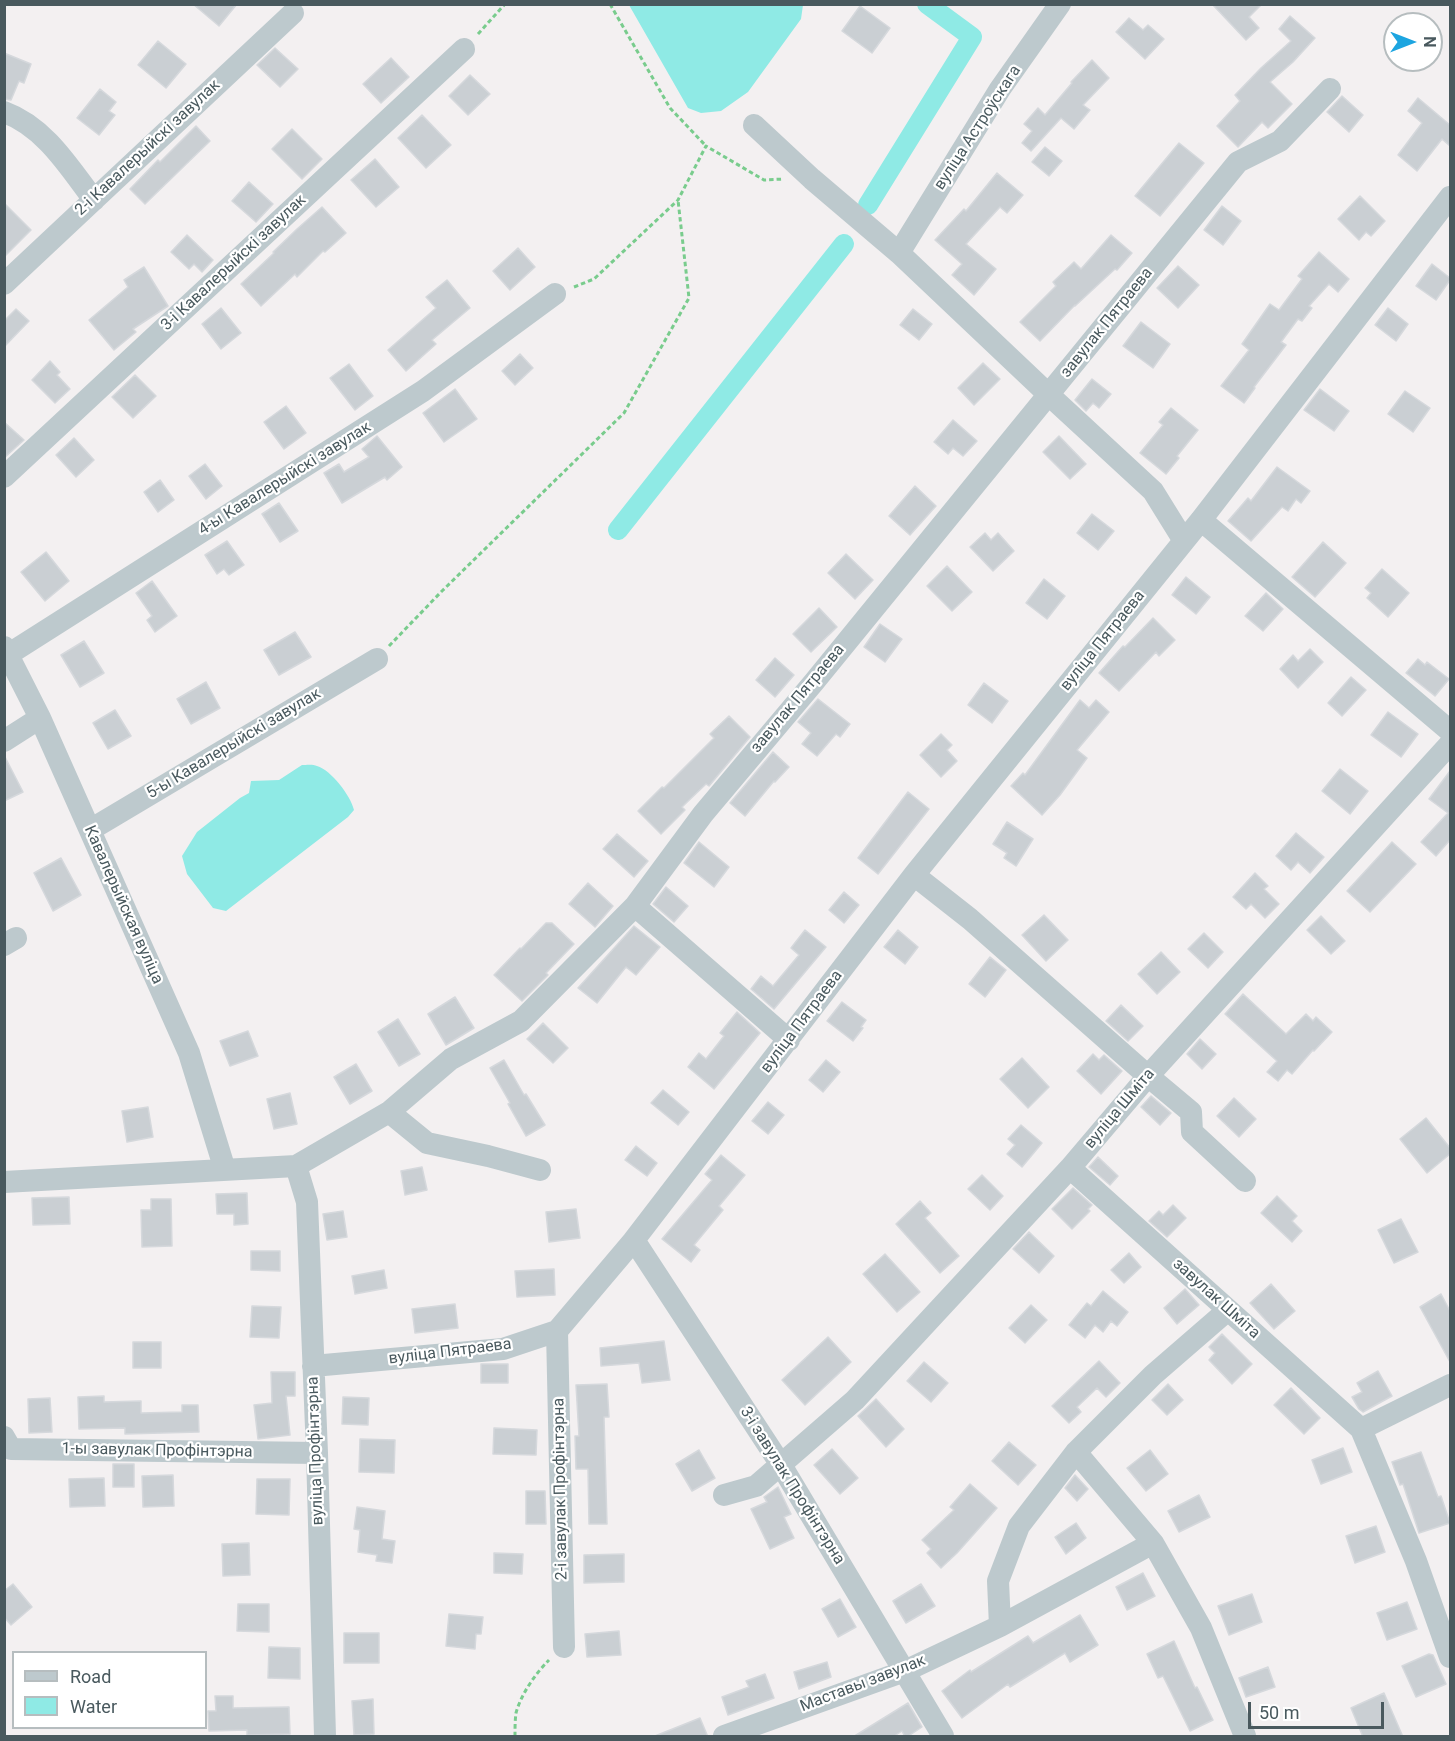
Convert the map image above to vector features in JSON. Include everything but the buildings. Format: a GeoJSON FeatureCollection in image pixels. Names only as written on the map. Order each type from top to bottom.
{"type":"FeatureCollection","features":[{"type":"Feature","properties":{"kind":"street","name":"вуліца Астроўскага"},"geometry":{"type":"LineString","coordinates":[[899,253],[1000,89],[1060,4]]}},
{"type":"Feature","properties":{"kind":"street","name":"2-і Кавалерыйскі завулак"},"geometry":{"type":"LineString","coordinates":[[4,284],[293,13]]}},
{"type":"Feature","properties":{"kind":"street","name":"3-і Кавалерыйскі завулак"},"geometry":{"type":"LineString","coordinates":[[4,477],[465,50]]}},
{"type":"Feature","properties":{"kind":"street","name":"завулак Пятраева"},"geometry":{"type":"LineString","coordinates":[[296,1166],[389,1112],[451,1059],[521,1021],[635,906],[702,814],[1238,162],[1280,141],[1330,89]]}},
{"type":"Feature","properties":{"kind":"street"},"geometry":{"type":"LineString","coordinates":[[4,112],[15,115],[48,140],[94,200]]}},
{"type":"Feature","properties":{"kind":"street"},"geometry":{"type":"LineString","coordinates":[[754,125],[899,253],[1048,395],[1154,491],[1184,541]]}},
{"type":"Feature","properties":{"kind":"street","name":"вуліца Пятраева"},"geometry":{"type":"LineString","coordinates":[[313,1366],[503,1349],[557,1331],[634,1240],[914,875],[1201,520],[1450,197]]}},
{"type":"Feature","properties":{"kind":"street","name":"4-ы Кавалерыйскі завулак"},"geometry":{"type":"LineString","coordinates":[[7,651],[423,391],[555,294]]}},
{"type":"Feature","properties":{"kind":"street"},"geometry":{"type":"LineString","coordinates":[[1201,520],[1450,731]]}},
{"type":"Feature","properties":{"kind":"street","name":"Кавалерыйская вуліца"},"geometry":{"type":"LineString","coordinates":[[7,651],[40,718],[189,1053],[225,1170]]}},
{"type":"Feature","properties":{"kind":"street","name":"5-ы Кавалерыйскі завулак"},"geometry":{"type":"LineString","coordinates":[[90,830],[377,659]]}},
{"type":"Feature","properties":{"kind":"street"},"geometry":{"type":"LineString","coordinates":[[4,741],[40,718]]}},
{"type":"Feature","properties":{"kind":"street","name":"вуліца Шміта"},"geometry":{"type":"LineString","coordinates":[[724,1495],[756,1486],[855,1400],[1070,1168],[1148,1076],[1450,744]]}},
{"type":"Feature","properties":{"kind":"street"},"geometry":{"type":"LineString","coordinates":[[914,875],[970,918],[1191,1112],[1192,1132],[1245,1181]]}},
{"type":"Feature","properties":{"kind":"street"},"geometry":{"type":"LineString","coordinates":[[635,906],[789,1040]]}},
{"type":"Feature","properties":{"kind":"street"},"geometry":{"type":"LineString","coordinates":[[389,1112],[427,1143],[540,1170]]}},
{"type":"Feature","properties":{"kind":"street"},"geometry":{"type":"LineString","coordinates":[[4,1182],[296,1166]]}},
{"type":"Feature","properties":{"kind":"street","name":"вуліца Профінтэрна"},"geometry":{"type":"LineString","coordinates":[[296,1166],[307,1202],[325,1737]]}},
{"type":"Feature","properties":{"kind":"street","name":"завулак Шміта"},"geometry":{"type":"LineString","coordinates":[[1070,1168],[1361,1429],[1416,1561],[1450,1657]]}},
{"type":"Feature","properties":{"kind":"street","name":"3-і завулак Профінтэрна"},"geometry":{"type":"LineString","coordinates":[[634,1240],[781,1465],[943,1737]]}},
{"type":"Feature","properties":{"kind":"street"},"geometry":{"type":"LineString","coordinates":[[1000,1626],[998,1581],[1019,1526],[1076,1452],[1153,1375],[1228,1310]]}},
{"type":"Feature","properties":{"kind":"street","name":"2-і завулак Профінтэрна"},"geometry":{"type":"LineString","coordinates":[[557,1331],[564,1647]]}},
{"type":"Feature","properties":{"kind":"street"},"geometry":{"type":"LineString","coordinates":[[1361,1429],[1450,1385]]}},
{"type":"Feature","properties":{"kind":"street","name":"1-ы завулак Профінтэрна"},"geometry":{"type":"LineString","coordinates":[[4,1437],[11,1449],[317,1452]]}},
{"type":"Feature","properties":{"kind":"street"},"geometry":{"type":"LineString","coordinates":[[1076,1452],[1153,1544],[1201,1628],[1245,1737]]}},
{"type":"Feature","properties":{"kind":"street","name":"Маставы завулак"},"geometry":{"type":"LineString","coordinates":[[724,1737],[905,1671],[1000,1626],[1153,1544]]}},
{"type":"Feature","properties":{"kind":"path"},"geometry":{"type":"LineString","coordinates":[[465,50],[505,4]]}},
{"type":"Feature","properties":{"kind":"path"},"geometry":{"type":"LineString","coordinates":[[610,4],[670,108],[706,146],[764,180],[812,178]]}},
{"type":"Feature","properties":{"kind":"path"},"geometry":{"type":"LineString","coordinates":[[555,294],[594,279],[678,200],[706,146]]}},
{"type":"Feature","properties":{"kind":"path"},"geometry":{"type":"LineString","coordinates":[[377,659],[442,591],[624,413],[689,298],[678,200]]}},
{"type":"Feature","properties":{"kind":"path"},"geometry":{"type":"LineString","coordinates":[[515,1737],[516,1713],[521,1701],[546,1664],[564,1647]]}},
{"type":"Feature","properties":{"kind":"water"},"geometry":{"type":"Polygon","coordinates":[[[629,5],[803,5],[801,19],[748,92],[721,111],[701,113],[688,108],[629,5]]]}},
{"type":"Feature","properties":{"kind":"water"},"geometry":{"type":"Polygon","coordinates":[[[302,765],[315,765],[334,778],[345,791],[354,810],[226,911],[213,908],[187,874],[182,856],[197,832],[249,793],[251,781],[279,780],[302,765]]]}},
{"type":"Feature","properties":{"kind":"waterway"},"geometry":{"type":"LineString","coordinates":[[868,205],[972,37],[927,4]]}},
{"type":"Feature","properties":{"kind":"waterway"},"geometry":{"type":"LineString","coordinates":[[618,530],[844,244]]}}]}
